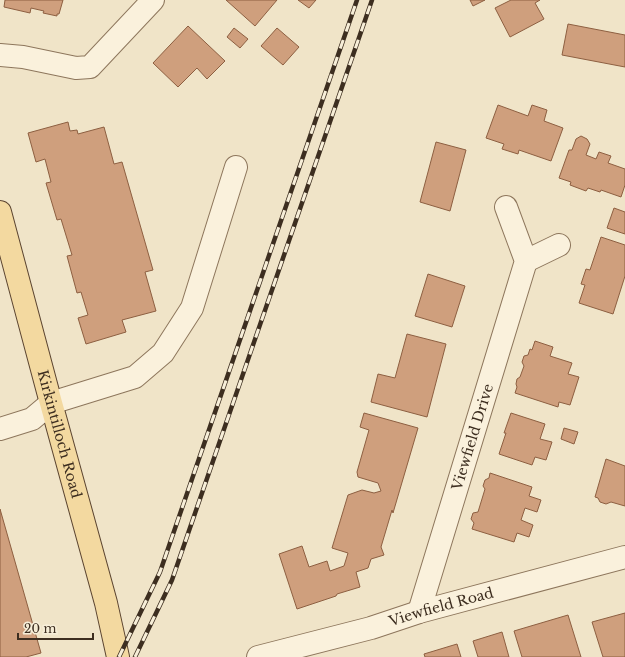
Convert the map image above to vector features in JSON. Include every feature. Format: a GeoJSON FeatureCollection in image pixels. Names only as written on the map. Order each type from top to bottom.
{"type":"FeatureCollection","features":[{"type":"Feature","properties":{"kind":"main road","name":"Kirkintilloch Road"},"geometry":{"type":"LineString","coordinates":[[0,212],[106,603],[116,648]]}},
{"type":"Feature","properties":{"kind":"street"},"geometry":{"type":"LineString","coordinates":[[0,56],[23,57],[76,68],[90,67],[153,0]]}},
{"type":"Feature","properties":{"kind":"street"},"geometry":{"type":"LineString","coordinates":[[0,429],[32,419],[51,403],[135,377],[164,353],[192,308],[236,167]]}},
{"type":"Feature","properties":{"kind":"street"},"geometry":{"type":"LineString","coordinates":[[506,207],[526,261],[559,245]]}},
{"type":"Feature","properties":{"kind":"street","name":"Viewfield Drive"},"geometry":{"type":"LineString","coordinates":[[419,612],[526,261]]}},
{"type":"Feature","properties":{"kind":"street","name":"Viewfield Road"},"geometry":{"type":"LineString","coordinates":[[258,657],[372,628],[419,612],[625,557]]}},
{"type":"Feature","properties":{"kind":"building"},"geometry":{"type":"Polygon","coordinates":[[[5,0],[63,0],[57,16],[43,13],[44,11],[31,8],[30,13],[4,7],[5,0]]]}},
{"type":"Feature","properties":{"kind":"building"},"geometry":{"type":"Polygon","coordinates":[[[226,0],[277,0],[255,26],[226,0]]]}},
{"type":"Feature","properties":{"kind":"building"},"geometry":{"type":"Polygon","coordinates":[[[298,0],[316,0],[309,8],[298,0]]]}},
{"type":"Feature","properties":{"kind":"building"},"geometry":{"type":"Polygon","coordinates":[[[470,0],[485,0],[473,6],[470,0]]]}},
{"type":"Feature","properties":{"kind":"building"},"geometry":{"type":"Polygon","coordinates":[[[511,0],[540,0],[535,3],[544,19],[510,37],[495,8],[511,0]]]}},
{"type":"Feature","properties":{"kind":"building"},"geometry":{"type":"Polygon","coordinates":[[[568,24],[625,35],[625,67],[562,55],[568,24]]]}},
{"type":"Feature","properties":{"kind":"building"},"geometry":{"type":"Polygon","coordinates":[[[188,26],[225,61],[207,79],[197,68],[178,87],[153,63],[188,26]]]}},
{"type":"Feature","properties":{"kind":"building"},"geometry":{"type":"Polygon","coordinates":[[[234,28],[248,39],[240,48],[227,37],[234,28]]]}},
{"type":"Feature","properties":{"kind":"building"},"geometry":{"type":"Polygon","coordinates":[[[277,28],[299,47],[283,65],[261,46],[277,28]]]}},
{"type":"Feature","properties":{"kind":"building"},"geometry":{"type":"Polygon","coordinates":[[[498,105],[528,116],[532,105],[547,110],[544,121],[563,128],[551,161],[519,150],[518,154],[502,149],[504,144],[486,138],[498,105]]]}},
{"type":"Feature","properties":{"kind":"building"},"geometry":{"type":"Polygon","coordinates":[[[68,122],[70,131],[77,130],[78,134],[104,127],[114,164],[122,162],[153,270],[145,272],[156,311],[122,320],[126,332],[86,344],[78,318],[88,315],[81,292],[77,293],[67,256],[72,255],[61,219],[57,220],[46,183],[51,182],[45,159],[36,162],[28,133],[68,122]]]}},
{"type":"Feature","properties":{"kind":"building"},"geometry":{"type":"Polygon","coordinates":[[[581,136],[587,139],[590,144],[586,155],[596,159],[599,152],[611,156],[608,163],[625,169],[625,185],[621,197],[601,190],[600,192],[588,188],[586,191],[570,185],[571,182],[559,178],[569,150],[572,150],[576,139],[581,136]]]}},
{"type":"Feature","properties":{"kind":"building"},"geometry":{"type":"Polygon","coordinates":[[[436,142],[466,150],[450,211],[420,202],[436,142]]]}},
{"type":"Feature","properties":{"kind":"building"},"geometry":{"type":"Polygon","coordinates":[[[614,208],[625,212],[625,234],[607,228],[614,208]]]}},
{"type":"Feature","properties":{"kind":"building"},"geometry":{"type":"Polygon","coordinates":[[[601,237],[625,245],[625,276],[613,314],[579,303],[585,285],[581,284],[586,269],[590,270],[601,237]]]}},
{"type":"Feature","properties":{"kind":"building"},"geometry":{"type":"Polygon","coordinates":[[[428,274],[465,286],[452,327],[415,316],[428,274]]]}},
{"type":"Feature","properties":{"kind":"building"},"geometry":{"type":"Polygon","coordinates":[[[407,334],[446,344],[427,417],[371,402],[378,374],[395,378],[407,334]]]}},
{"type":"Feature","properties":{"kind":"building"},"geometry":{"type":"Polygon","coordinates":[[[535,341],[553,347],[550,356],[572,363],[568,374],[579,377],[570,405],[559,402],[558,407],[515,393],[517,379],[520,377],[524,366],[522,362],[524,356],[528,355],[530,349],[532,350],[535,341]]]}},
{"type":"Feature","properties":{"kind":"building"},"geometry":{"type":"Polygon","coordinates":[[[364,413],[418,428],[393,513],[392,510],[381,547],[384,555],[371,559],[368,568],[356,572],[360,587],[297,609],[279,554],[302,546],[309,567],[327,561],[330,571],[344,566],[348,553],[332,548],[348,495],[362,490],[374,493],[381,491],[378,483],[358,477],[357,472],[369,430],[360,427],[364,413]]]}},
{"type":"Feature","properties":{"kind":"building"},"geometry":{"type":"Polygon","coordinates":[[[511,413],[545,424],[540,439],[552,442],[546,460],[535,457],[532,465],[499,454],[511,413]]]}},
{"type":"Feature","properties":{"kind":"building"},"geometry":{"type":"Polygon","coordinates":[[[564,428],[578,432],[574,444],[561,439],[564,428]]]}},
{"type":"Feature","properties":{"kind":"building"},"geometry":{"type":"Polygon","coordinates":[[[606,459],[625,466],[625,506],[611,502],[606,504],[600,502],[598,498],[595,497],[606,459]]]}},
{"type":"Feature","properties":{"kind":"building"},"geometry":{"type":"Polygon","coordinates":[[[490,473],[532,487],[529,496],[541,500],[537,512],[525,508],[521,520],[533,525],[529,537],[517,533],[514,542],[472,529],[474,523],[471,519],[473,513],[478,512],[485,489],[483,486],[485,480],[489,478],[490,473]]]}},
{"type":"Feature","properties":{"kind":"building"},"geometry":{"type":"Polygon","coordinates":[[[0,509],[41,653],[26,657],[0,657],[0,509]]]}},
{"type":"Feature","properties":{"kind":"building"},"geometry":{"type":"Polygon","coordinates":[[[625,613],[625,657],[603,657],[592,622],[625,613]]]}},
{"type":"Feature","properties":{"kind":"building"},"geometry":{"type":"Polygon","coordinates":[[[568,615],[581,657],[522,657],[514,631],[568,615]]]}},
{"type":"Feature","properties":{"kind":"building"},"geometry":{"type":"Polygon","coordinates":[[[502,632],[509,657],[478,657],[473,641],[502,632]]]}},
{"type":"Feature","properties":{"kind":"building"},"geometry":{"type":"Polygon","coordinates":[[[457,644],[461,657],[425,657],[424,654],[457,644]]]}},
{"type":"Feature","properties":{"kind":"railway"},"geometry":{"type":"LineString","coordinates":[[119,657],[160,572],[357,0]]}},
{"type":"Feature","properties":{"kind":"railway"},"geometry":{"type":"LineString","coordinates":[[135,657],[172,580],[372,0]]}}]}
